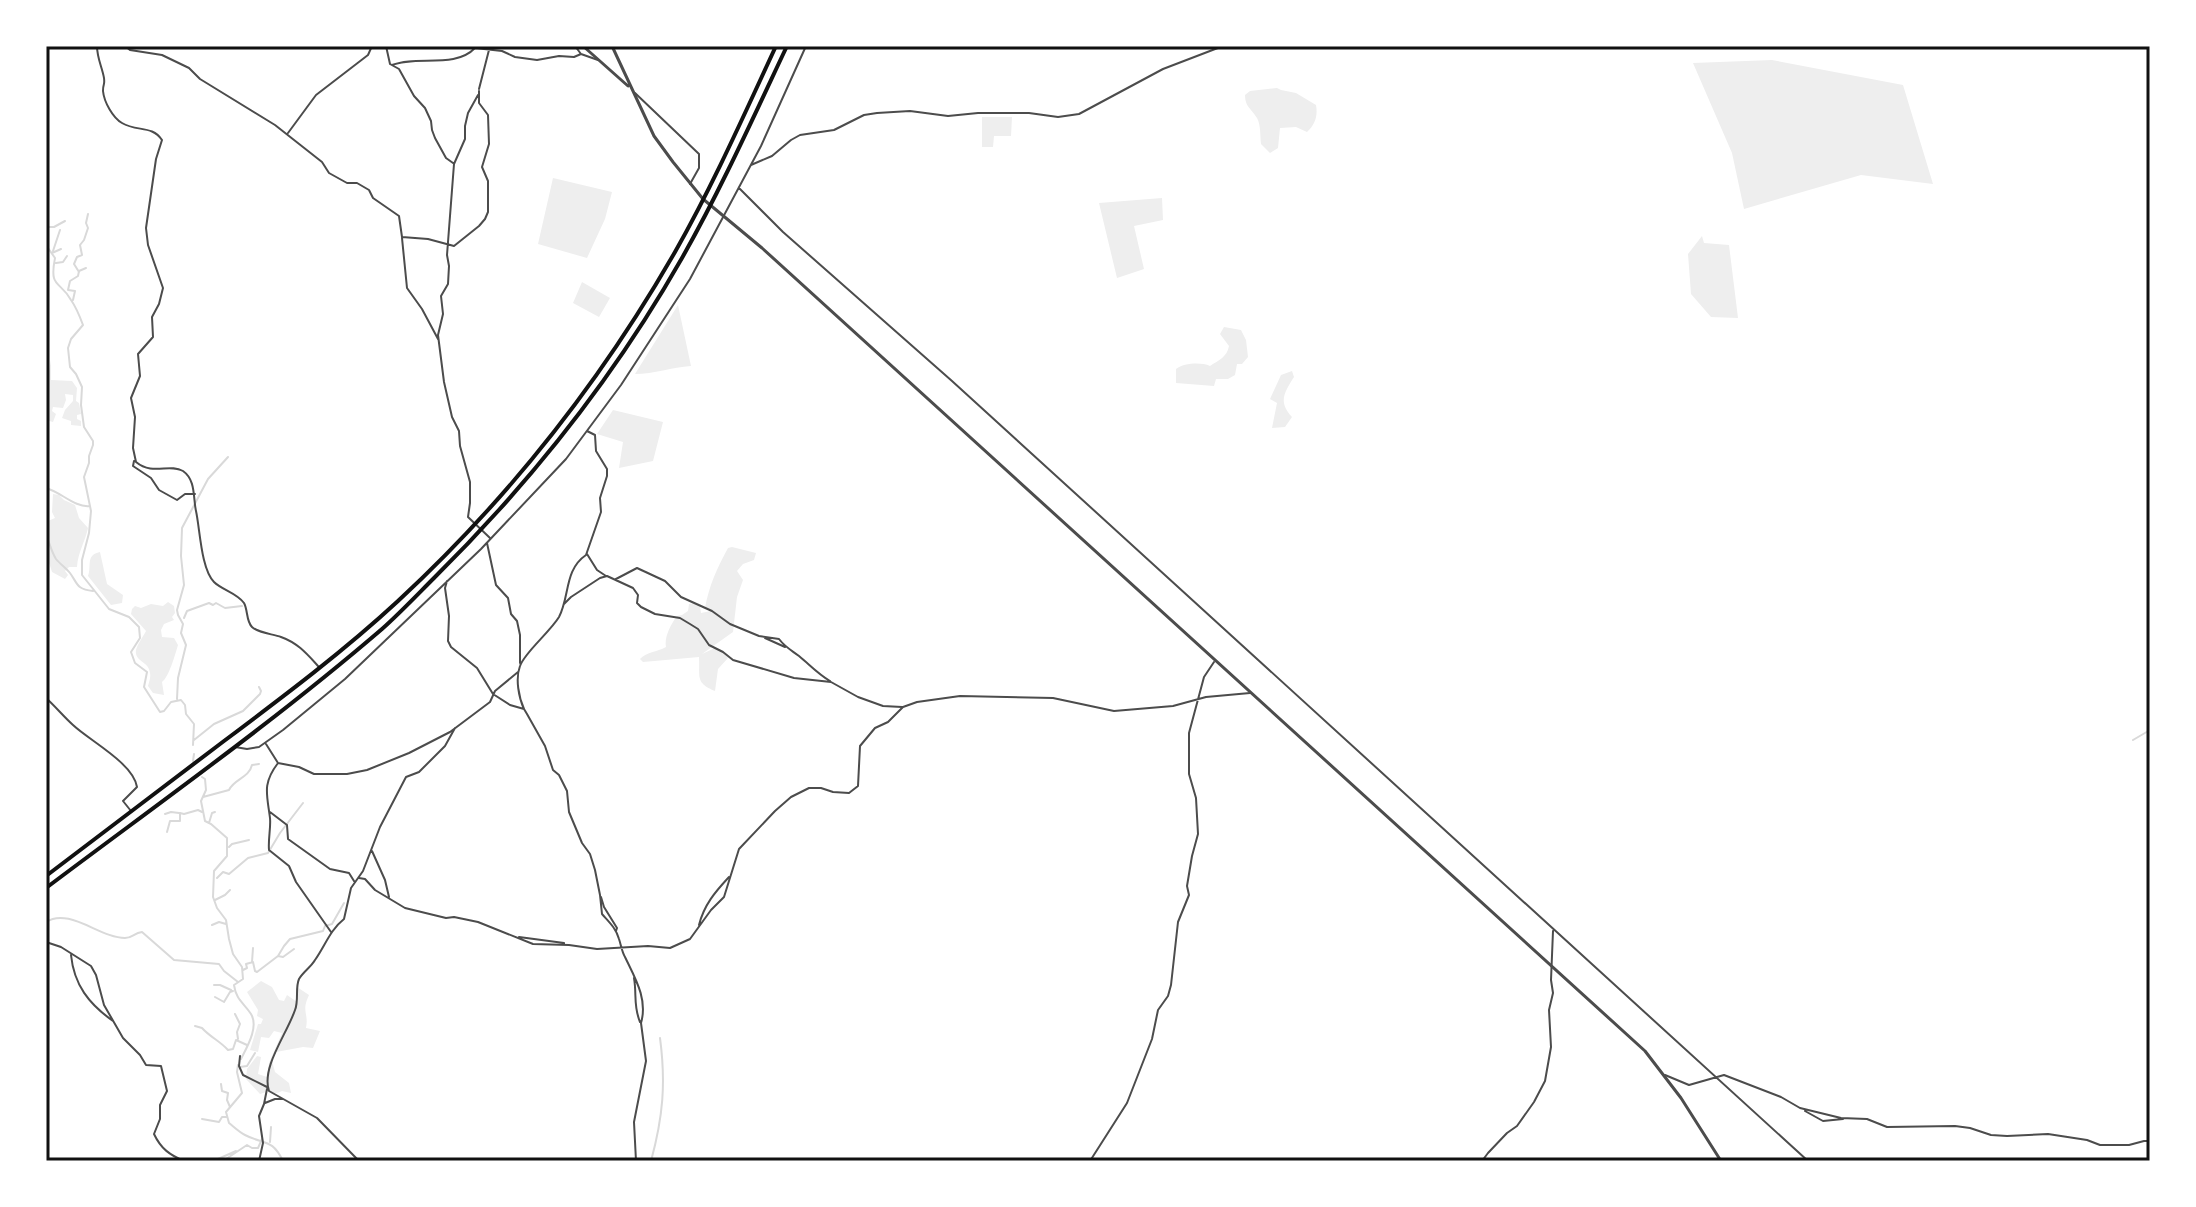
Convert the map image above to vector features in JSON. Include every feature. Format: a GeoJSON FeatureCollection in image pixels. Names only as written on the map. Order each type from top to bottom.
{"type":"FeatureCollection","features":[{"type":"Feature","properties":{"kind":"highway"},"geometry":{"type":"LineString","coordinates":[[46,876],[320,668],[397,602],[475,524],[595,376],[668,264],[703,199],[776,46]]}},
{"type":"Feature","properties":{"kind":"highway"},"geometry":{"type":"LineString","coordinates":[[46,888],[308,691],[384,627],[482,530],[557,442],[652,308],[711,205],[787,46]]}},
{"type":"Feature","properties":{"kind":"street"},"geometry":{"type":"LineString","coordinates":[[97,46],[104,79],[104,97],[111,112],[121,123],[141,130],[149,128],[162,140],[156,159],[146,228],[148,245],[163,288],[152,317],[153,337],[138,354],[140,376],[131,398],[136,426],[133,466],[151,478],[159,490],[177,500],[185,494],[195,494]]}},
{"type":"Feature","properties":{"kind":"street"},"geometry":{"type":"LineString","coordinates":[[125,46],[130,50],[162,55],[189,68],[200,79],[287,134],[322,162],[329,173],[369,190],[373,198],[394,211],[399,216],[407,288],[440,342]]}},
{"type":"Feature","properties":{"kind":"street"},"geometry":{"type":"LineString","coordinates":[[287,134],[316,95],[368,55],[372,46]]}},
{"type":"Feature","properties":{"kind":"street"},"geometry":{"type":"LineString","coordinates":[[386,46],[389,61],[399,69],[414,96],[425,108],[435,138],[446,158],[454,164]]}},
{"type":"Feature","properties":{"kind":"street"},"geometry":{"type":"LineString","coordinates":[[575,46],[581,54],[602,63]]}},
{"type":"Feature","properties":{"kind":"street"},"geometry":{"type":"LineString","coordinates":[[583,46],[699,154],[699,168],[690,184]]}},
{"type":"Feature","properties":{"kind":"street"},"geometry":{"type":"LineString","coordinates":[[612,46],[654,136],[703,199],[1645,1051],[1664,1074],[1721,1161]]}},
{"type":"Feature","properties":{"kind":"street"},"geometry":{"type":"LineString","coordinates":[[234,746],[247,749],[259,747],[345,679],[487,543],[566,459],[639,360],[690,279],[750,166],[806,46]]}},
{"type":"Feature","properties":{"kind":"street"},"geometry":{"type":"LineString","coordinates":[[750,166],[772,156],[800,135],[834,130],[864,115],[910,111],[948,116],[1029,113],[1058,117],[1079,114],[1163,69],[1223,46]]}},
{"type":"Feature","properties":{"kind":"street"},"geometry":{"type":"LineString","coordinates":[[392,65],[407,60],[467,56],[475,48],[490,47],[515,57],[537,60],[581,54]]}},
{"type":"Feature","properties":{"kind":"street"},"geometry":{"type":"LineString","coordinates":[[490,47],[479,91],[468,113],[465,139],[454,164],[448,284],[441,296],[443,314],[438,335],[444,382],[470,482],[468,517],[491,539]]}},
{"type":"Feature","properties":{"kind":"street"},"geometry":{"type":"LineString","coordinates":[[402,237],[457,244],[485,219],[488,212],[488,181],[482,167],[489,149],[488,115],[479,103],[479,91]]}},
{"type":"Feature","properties":{"kind":"street"},"geometry":{"type":"LineString","coordinates":[[739,188],[783,232],[952,381],[1808,1161]]}},
{"type":"Feature","properties":{"kind":"street"},"geometry":{"type":"LineString","coordinates":[[520,664],[557,619],[564,604],[571,571],[587,553],[601,512],[600,494],[607,472],[596,451],[595,435],[586,431]]}},
{"type":"Feature","properties":{"kind":"street"},"geometry":{"type":"LineString","coordinates":[[134,456],[136,462],[146,469],[182,471],[190,480],[208,575],[240,599],[254,629],[298,645],[320,668]]}},
{"type":"Feature","properties":{"kind":"street"},"geometry":{"type":"LineString","coordinates":[[487,543],[496,585],[508,598],[520,635],[519,696],[545,746],[553,770],[567,791],[569,812],[590,854],[604,907],[617,928],[621,948],[641,991],[641,1023]]}},
{"type":"Feature","properties":{"kind":"street"},"geometry":{"type":"LineString","coordinates":[[587,553],[597,570],[635,590],[637,603],[641,607],[655,614],[680,618],[698,629],[709,645],[733,660],[796,679],[831,682]]}},
{"type":"Feature","properties":{"kind":"street"},"geometry":{"type":"LineString","coordinates":[[615,579],[634,568],[665,581],[681,597],[712,611],[730,624],[786,648],[831,682],[883,706],[903,707],[929,699],[960,696],[997,696],[1053,698],[1114,711],[1173,706],[1220,695],[1251,693]]}},
{"type":"Feature","properties":{"kind":"street"},"geometry":{"type":"LineString","coordinates":[[564,604],[607,576]]}},
{"type":"Feature","properties":{"kind":"street"},"geometry":{"type":"LineString","coordinates":[[448,579],[445,588],[449,616],[448,641],[455,652],[477,668],[493,694],[510,705],[524,709]]}},
{"type":"Feature","properties":{"kind":"street"},"geometry":{"type":"LineString","coordinates":[[1090,1161],[1127,1103],[1152,1039],[1158,1010],[1168,996],[1171,985],[1178,922],[1189,895],[1187,886],[1198,834],[1196,798],[1189,774],[1189,733],[1204,677],[1215,661]]}},
{"type":"Feature","properties":{"kind":"street"},"geometry":{"type":"LineString","coordinates":[[264,743],[278,763],[314,774],[347,774],[367,770],[409,753],[455,728],[490,702],[493,694],[518,672]]}},
{"type":"Feature","properties":{"kind":"street"},"geometry":{"type":"LineString","coordinates":[[46,698],[135,779],[137,787],[123,801],[131,812]]}},
{"type":"Feature","properties":{"kind":"street"},"geometry":{"type":"LineString","coordinates":[[359,878],[365,879],[375,890],[405,908],[478,922],[538,945],[597,949],[670,948],[683,943],[697,930],[724,897],[739,849],[791,797],[809,788],[849,793],[858,786],[859,749],[875,728],[888,722],[903,707]]}},
{"type":"Feature","properties":{"kind":"street"},"geometry":{"type":"LineString","coordinates":[[259,1161],[263,1143],[259,1116],[264,1104],[269,1066],[298,1002],[299,980],[336,925],[344,919],[349,892],[363,871],[380,827],[406,777],[419,772],[445,746],[455,728]]}},
{"type":"Feature","properties":{"kind":"street"},"geometry":{"type":"LineString","coordinates":[[278,763],[266,781],[271,822],[269,850],[289,866],[296,882],[332,933]]}},
{"type":"Feature","properties":{"kind":"street"},"geometry":{"type":"LineString","coordinates":[[267,808],[287,825],[288,839],[330,869],[349,873],[354,883]]}},
{"type":"Feature","properties":{"kind":"street"},"geometry":{"type":"LineString","coordinates":[[372,849],[390,898]]}},
{"type":"Feature","properties":{"kind":"street"},"geometry":{"type":"LineString","coordinates":[[697,930],[703,910],[730,876]]}},
{"type":"Feature","properties":{"kind":"street"},"geometry":{"type":"LineString","coordinates":[[1482,1161],[1517,1126],[1545,1081],[1551,1047],[1549,1010],[1553,993],[1553,929]]}},
{"type":"Feature","properties":{"kind":"street"},"geometry":{"type":"LineString","coordinates":[[46,942],[91,966],[101,999],[123,1038],[146,1065],[161,1066],[167,1091],[160,1105],[160,1119],[154,1134],[165,1151],[184,1161]]}},
{"type":"Feature","properties":{"kind":"street"},"geometry":{"type":"LineString","coordinates":[[71,953],[73,972],[83,991],[94,1008],[114,1022]]}},
{"type":"Feature","properties":{"kind":"street"},"geometry":{"type":"LineString","coordinates":[[634,974],[634,1008],[641,1023],[646,1061],[634,1122],[636,1161]]}},
{"type":"Feature","properties":{"kind":"street"},"geometry":{"type":"LineString","coordinates":[[240,1056],[239,1066],[243,1075],[317,1118],[359,1161]]}},
{"type":"Feature","properties":{"kind":"street"},"geometry":{"type":"LineString","coordinates":[[1664,1074],[1689,1085],[1724,1075],[1823,1121],[1848,1118]]}},
{"type":"Feature","properties":{"kind":"street"},"geometry":{"type":"LineString","coordinates":[[264,1104],[285,1099]]}},
{"type":"Feature","properties":{"kind":"street"},"geometry":{"type":"LineString","coordinates":[[1800,1108],[1867,1119],[1887,1127],[1955,1126],[2007,1136],[2048,1134],[2100,1145],[2150,1141]]}},
{"type":"Feature","properties":{"kind":"shaded area"},"geometry":{"type":"Polygon","coordinates":[[[1772,60],[1903,85],[1933,184],[1861,175],[1744,209],[1732,153],[1693,63],[1772,60]]]}},
{"type":"Feature","properties":{"kind":"shaded area"},"geometry":{"type":"Polygon","coordinates":[[[1277,88],[1296,93],[1316,105],[1317,113],[1307,132],[1296,127],[1280,128],[1278,148],[1270,153],[1261,144],[1260,127],[1247,105],[1245,95],[1250,91],[1277,88]]]}},
{"type":"Feature","properties":{"kind":"shaded area"},"geometry":{"type":"Polygon","coordinates":[[[982,117],[1012,117],[1011,136],[994,136],[993,147],[982,147],[982,117]]]}},
{"type":"Feature","properties":{"kind":"shaded area"},"geometry":{"type":"Polygon","coordinates":[[[553,178],[612,192],[605,219],[587,258],[538,244],[553,178]]]}},
{"type":"Feature","properties":{"kind":"shaded area"},"geometry":{"type":"Polygon","coordinates":[[[1162,198],[1163,220],[1134,226],[1144,269],[1117,278],[1099,203],[1162,198]]]}},
{"type":"Feature","properties":{"kind":"shaded area"},"geometry":{"type":"Polygon","coordinates":[[[1702,236],[1704,243],[1729,245],[1738,318],[1711,317],[1691,294],[1688,254],[1702,236]]]}},
{"type":"Feature","properties":{"kind":"shaded area"},"geometry":{"type":"Polygon","coordinates":[[[582,282],[610,298],[599,317],[573,303],[582,282]]]}},
{"type":"Feature","properties":{"kind":"shaded area"},"geometry":{"type":"Polygon","coordinates":[[[678,305],[691,366],[635,374],[678,305]]]}},
{"type":"Feature","properties":{"kind":"shaded area"},"geometry":{"type":"Polygon","coordinates":[[[1224,327],[1241,330],[1246,340],[1248,357],[1242,364],[1237,364],[1235,375],[1228,379],[1216,379],[1214,386],[1176,383],[1176,369],[1179,367],[1193,364],[1210,366],[1224,356],[1229,346],[1220,334],[1224,327]]]}},
{"type":"Feature","properties":{"kind":"shaded area"},"geometry":{"type":"Polygon","coordinates":[[[51,360],[51,380],[72,381],[77,388],[76,401],[81,414],[77,415],[77,419],[81,421],[81,426],[71,425],[71,421],[62,418],[73,401],[73,395],[65,394],[63,408],[53,407],[52,411],[56,414],[53,422],[46,420],[46,389],[51,360]]]}},
{"type":"Feature","properties":{"kind":"shaded area"},"geometry":{"type":"Polygon","coordinates":[[[1292,371],[1294,377],[1285,393],[1284,402],[1292,417],[1285,427],[1272,428],[1277,403],[1270,399],[1281,375],[1292,371]]]}},
{"type":"Feature","properties":{"kind":"shaded area"},"geometry":{"type":"Polygon","coordinates":[[[613,410],[663,422],[653,461],[619,468],[623,442],[597,434],[613,410]]]}},
{"type":"Feature","properties":{"kind":"shaded area"},"geometry":{"type":"Polygon","coordinates":[[[53,494],[75,505],[79,518],[88,528],[77,567],[69,567],[65,571],[68,575],[65,579],[52,572],[46,553],[46,520],[55,518],[52,512],[53,494]]]}},
{"type":"Feature","properties":{"kind":"shaded area"},"geometry":{"type":"Polygon","coordinates":[[[728,548],[756,553],[754,560],[743,564],[737,571],[743,580],[737,597],[733,632],[702,654],[715,648],[728,658],[718,669],[715,691],[701,682],[699,657],[643,662],[640,659],[648,653],[666,647],[670,627],[677,616],[688,611],[689,604],[700,606],[701,613],[711,611],[705,608],[711,585],[728,548]]]}},
{"type":"Feature","properties":{"kind":"shaded area"},"geometry":{"type":"Polygon","coordinates":[[[100,552],[107,584],[123,595],[122,603],[111,605],[88,576],[92,556],[100,552]]]}},
{"type":"Feature","properties":{"kind":"shaded area"},"geometry":{"type":"Polygon","coordinates":[[[168,602],[174,606],[174,620],[164,624],[162,637],[174,638],[178,645],[162,682],[164,695],[153,693],[148,686],[149,669],[136,654],[146,631],[131,614],[135,606],[163,606],[168,602]]]}},
{"type":"Feature","properties":{"kind":"shaded area"},"geometry":{"type":"Polygon","coordinates":[[[261,981],[272,987],[279,1000],[284,1001],[287,995],[297,1002],[297,987],[309,995],[306,1028],[320,1031],[313,1048],[276,1052],[272,1061],[275,1072],[289,1083],[291,1093],[274,1093],[267,1089],[260,1094],[246,1079],[247,1069],[257,1056],[261,1057],[258,1074],[267,1077],[269,1063],[282,1033],[274,1031],[269,1038],[261,1037],[258,1052],[250,1050],[258,1024],[263,1019],[257,1016],[258,1010],[247,992],[261,981]]]}},
{"type":"Feature","properties":{"kind":"waterway"},"geometry":{"type":"LineString","coordinates":[[79,272],[74,264],[77,257],[82,255],[80,245],[88,228],[88,214]]}},
{"type":"Feature","properties":{"kind":"waterway"},"geometry":{"type":"LineString","coordinates":[[46,227],[54,227],[65,221]]}},
{"type":"Feature","properties":{"kind":"waterway"},"geometry":{"type":"LineString","coordinates":[[53,251],[60,230]]}},
{"type":"Feature","properties":{"kind":"waterway"},"geometry":{"type":"LineString","coordinates":[[46,239],[55,258],[55,280],[73,303],[83,325],[71,339],[68,348],[70,367],[82,387],[84,427],[93,441],[84,477],[91,511],[82,575],[109,609],[129,617],[139,627],[140,638],[131,652],[135,663],[147,672],[144,687],[160,712],[171,702],[181,700],[194,724],[193,745]]}},
{"type":"Feature","properties":{"kind":"waterway"},"geometry":{"type":"LineString","coordinates":[[52,253],[61,249]]}},
{"type":"Feature","properties":{"kind":"waterway"},"geometry":{"type":"LineString","coordinates":[[56,263],[63,262],[67,256]]}},
{"type":"Feature","properties":{"kind":"waterway"},"geometry":{"type":"LineString","coordinates":[[73,300],[75,291],[68,290],[70,281],[86,268]]}},
{"type":"Feature","properties":{"kind":"waterway"},"geometry":{"type":"LineString","coordinates":[[177,699],[178,678],[186,645],[177,610],[184,585],[182,528],[208,479],[228,457]]}},
{"type":"Feature","properties":{"kind":"waterway"},"geometry":{"type":"LineString","coordinates":[[46,488],[79,505],[90,506]]}},
{"type":"Feature","properties":{"kind":"waterway"},"geometry":{"type":"LineString","coordinates":[[46,536],[56,559],[78,585],[93,591]]}},
{"type":"Feature","properties":{"kind":"waterway"},"geometry":{"type":"LineString","coordinates":[[184,618],[187,611],[209,603],[225,608],[242,606]]}},
{"type":"Feature","properties":{"kind":"waterway"},"geometry":{"type":"LineString","coordinates":[[194,740],[214,724],[243,711],[260,694],[259,687]]}},
{"type":"Feature","properties":{"kind":"waterway"},"geometry":{"type":"LineString","coordinates":[[2133,740],[2150,730]]}},
{"type":"Feature","properties":{"kind":"waterway"},"geometry":{"type":"LineString","coordinates":[[193,761],[194,754]]}},
{"type":"Feature","properties":{"kind":"waterway"},"geometry":{"type":"LineString","coordinates":[[203,797],[229,790],[248,773],[252,765],[259,764]]}},
{"type":"Feature","properties":{"kind":"waterway"},"geometry":{"type":"LineString","coordinates":[[202,777],[206,790],[201,801],[205,821],[227,838],[227,856],[214,871],[213,897],[226,920],[233,954],[242,967],[243,979],[234,985],[235,990],[251,1014],[254,1025],[241,1059]]}},
{"type":"Feature","properties":{"kind":"waterway"},"geometry":{"type":"LineString","coordinates":[[217,878],[223,872],[229,874],[248,858],[268,853],[303,803]]}},
{"type":"Feature","properties":{"kind":"waterway"},"geometry":{"type":"LineString","coordinates":[[167,832],[170,821],[180,821],[180,813],[202,812]]}},
{"type":"Feature","properties":{"kind":"waterway"},"geometry":{"type":"LineString","coordinates":[[209,823],[215,812]]}},
{"type":"Feature","properties":{"kind":"waterway"},"geometry":{"type":"LineString","coordinates":[[165,814],[179,813]]}},
{"type":"Feature","properties":{"kind":"waterway"},"geometry":{"type":"LineString","coordinates":[[229,847],[249,840]]}},
{"type":"Feature","properties":{"kind":"waterway"},"geometry":{"type":"LineString","coordinates":[[215,900],[230,890]]}},
{"type":"Feature","properties":{"kind":"waterway"},"geometry":{"type":"LineString","coordinates":[[243,970],[247,968],[246,964],[253,962],[257,972],[278,956],[290,939],[323,931],[325,926],[332,924],[344,903]]}},
{"type":"Feature","properties":{"kind":"waterway"},"geometry":{"type":"LineString","coordinates":[[46,922],[55,918],[75,920],[115,937],[125,938],[142,932],[174,960],[219,964],[238,982]]}},
{"type":"Feature","properties":{"kind":"waterway"},"geometry":{"type":"LineString","coordinates":[[212,925],[219,922],[226,924]]}},
{"type":"Feature","properties":{"kind":"waterway"},"geometry":{"type":"LineString","coordinates":[[252,962],[253,948]]}},
{"type":"Feature","properties":{"kind":"waterway"},"geometry":{"type":"LineString","coordinates":[[278,956],[283,957],[294,949]]}},
{"type":"Feature","properties":{"kind":"waterway"},"geometry":{"type":"LineString","coordinates":[[214,985],[231,990]]}},
{"type":"Feature","properties":{"kind":"waterway"},"geometry":{"type":"LineString","coordinates":[[215,997],[224,1002],[233,991]]}},
{"type":"Feature","properties":{"kind":"waterway"},"geometry":{"type":"LineString","coordinates":[[235,1014],[240,1024],[238,1039]]}},
{"type":"Feature","properties":{"kind":"waterway"},"geometry":{"type":"LineString","coordinates":[[195,1026],[202,1028],[228,1050],[233,1049],[236,1040],[247,1045]]}},
{"type":"Feature","properties":{"kind":"waterway"},"geometry":{"type":"LineString","coordinates":[[651,1161],[662,1100],[660,1038]]}},
{"type":"Feature","properties":{"kind":"waterway"},"geometry":{"type":"LineString","coordinates":[[240,1067],[247,1066],[255,1053]]}},
{"type":"Feature","properties":{"kind":"waterway"},"geometry":{"type":"LineString","coordinates":[[238,1065],[242,1093],[226,1112],[229,1123],[245,1135],[271,1145],[283,1161]]}},
{"type":"Feature","properties":{"kind":"waterway"},"geometry":{"type":"LineString","coordinates":[[221,1084],[222,1091],[228,1093],[230,1107]]}},
{"type":"Feature","properties":{"kind":"waterway"},"geometry":{"type":"LineString","coordinates":[[202,1119],[219,1122],[226,1117]]}},
{"type":"Feature","properties":{"kind":"waterway"},"geometry":{"type":"LineString","coordinates":[[270,1142],[271,1127]]}},
{"type":"Feature","properties":{"kind":"waterway"},"geometry":{"type":"LineString","coordinates":[[223,1161],[247,1145],[258,1148],[262,1139]]}},
{"type":"Feature","properties":{"kind":"waterway"},"geometry":{"type":"LineString","coordinates":[[217,1161],[236,1151]]}}]}
